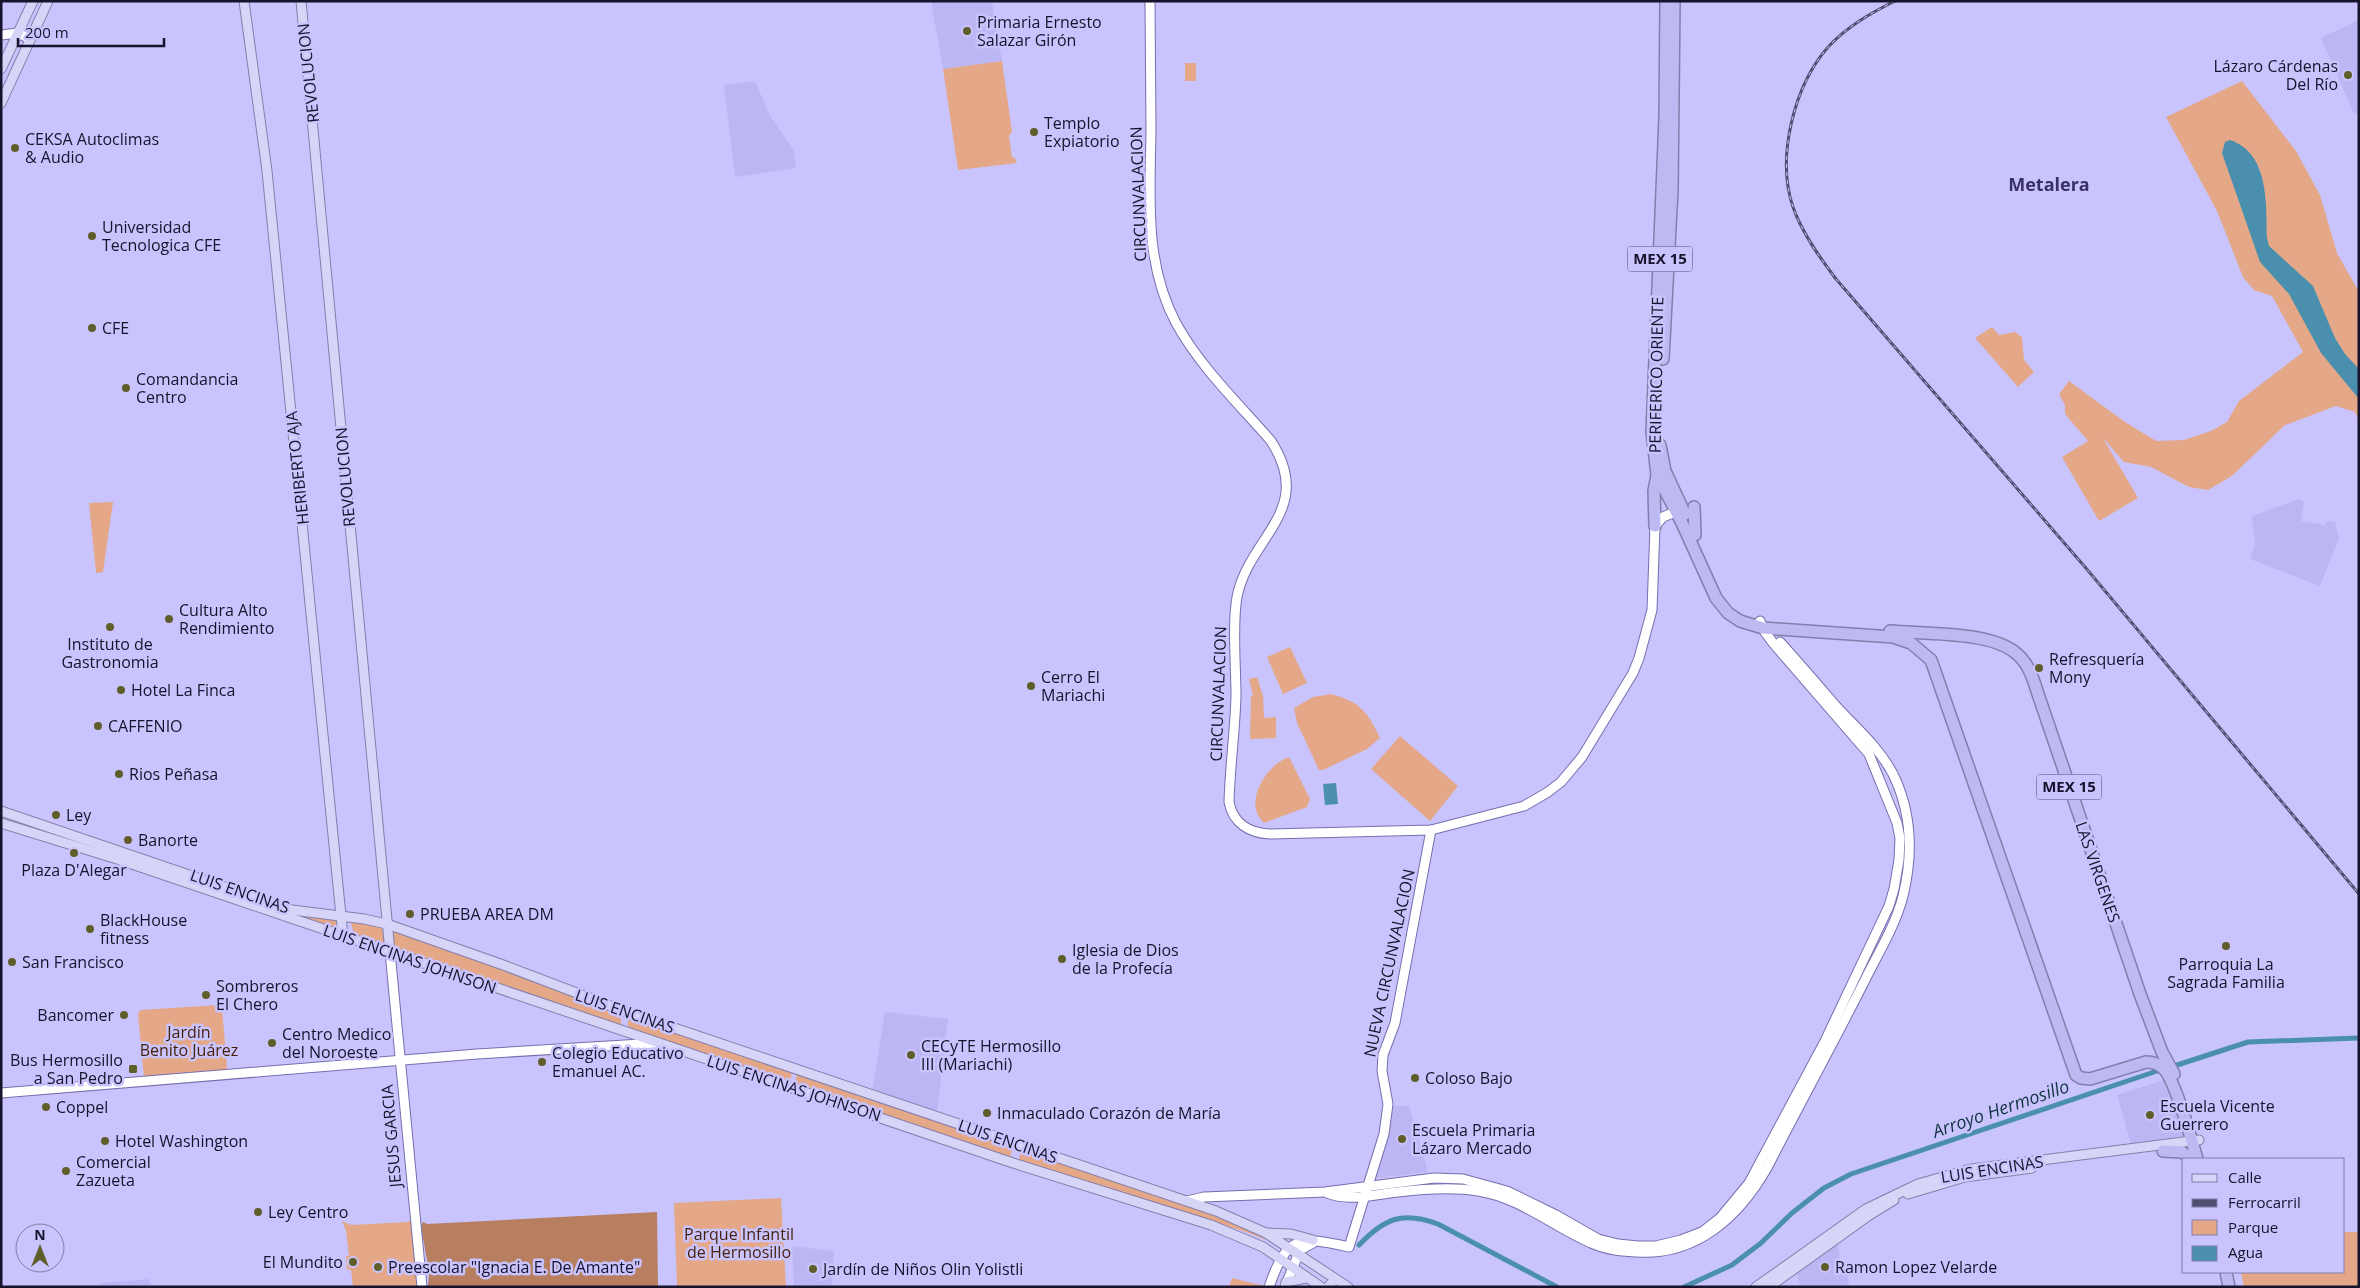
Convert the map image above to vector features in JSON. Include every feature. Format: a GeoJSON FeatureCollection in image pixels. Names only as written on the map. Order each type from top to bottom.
{"type":"FeatureCollection","features":[{"type":"Feature","properties":{"kind":"highway","name":"PERIFERICO ORIENTE"},"geometry":{"type":"LineString","coordinates":[[1666,1],[1665,118],[1652,432],[1657,475],[1684,509],[1723,608],[1740,621],[1765,625],[1902,636]]}},
{"type":"Feature","properties":{"kind":"highway","name":"PERIFERICO ORIENTE"},"geometry":{"type":"LineString","coordinates":[[1674,1],[1672,190],[1659,429],[1660,452],[1665,470],[1724,597],[1744,615],[1765,625]]}},
{"type":"Feature","properties":{"kind":"highway"},"geometry":{"type":"LineString","coordinates":[[1655,526],[1654,491],[1657,475]]}},
{"type":"Feature","properties":{"kind":"highway","name":"LAS VIRGENES"},"geometry":{"type":"LineString","coordinates":[[1902,636],[1984,639],[2006,647],[2023,660],[2037,691],[2167,1068]]}},
{"type":"Feature","properties":{"kind":"highway","name":"MEX 15"},"geometry":{"type":"LineString","coordinates":[[1902,636],[1919,648],[1931,660],[2076,1075],[2081,1078],[2090,1079],[2146,1062],[2152,1062],[2167,1068],[2196,1143],[2205,1158]]}},
{"type":"Feature","properties":{"kind":"highway","name":"MEX 15"},"geometry":{"type":"LineString","coordinates":[[2196,1143],[2198,1158]]}},
{"type":"Feature","properties":{"kind":"highway"},"geometry":{"type":"LineString","coordinates":[[2163,1151],[2186,1154],[2190,1158]]}},
{"type":"Feature","properties":{"kind":"highway"},"geometry":{"type":"LineString","coordinates":[[2226,1273],[2229,1287]]}},
{"type":"Feature","properties":{"kind":"highway"},"geometry":{"type":"LineString","coordinates":[[2234,1273],[2236,1287]]}},
{"type":"Feature","properties":{"kind":"main road"},"geometry":{"type":"LineString","coordinates":[[1,69],[33,1]]}},
{"type":"Feature","properties":{"kind":"main road"},"geometry":{"type":"LineString","coordinates":[[1,103],[48,1]]}},
{"type":"Feature","properties":{"kind":"main road","name":"HERIBERTO AJA"},"geometry":{"type":"LineString","coordinates":[[244,1],[267,170],[343,936]]}},
{"type":"Feature","properties":{"kind":"main road","name":"REVOLUCION"},"geometry":{"type":"LineString","coordinates":[[301,1],[390,952]]}},
{"type":"Feature","properties":{"kind":"main road","name":"LUIS ENCINAS"},"geometry":{"type":"LineString","coordinates":[[1,811],[292,910],[341,915],[387,924],[506,966],[624,1011],[1247,1222],[1266,1232],[1341,1284]]}},
{"type":"Feature","properties":{"kind":"main road","name":"LUIS ENCINAS JOHNSON"},"geometry":{"type":"LineString","coordinates":[[1,823],[117,859],[1013,1163],[1211,1225],[1252,1242],[1321,1287]]}},
{"type":"Feature","properties":{"kind":"main road"},"geometry":{"type":"LineString","coordinates":[[1769,1287],[1868,1216],[1897,1199],[1919,1190],[1973,1176],[2163,1151],[2196,1143]]}},
{"type":"Feature","properties":{"kind":"main road","name":"LUIS ENCINAS"},"geometry":{"type":"LineString","coordinates":[[1756,1287],[1866,1208],[1918,1184],[1971,1169],[2196,1143]]}},
{"type":"Feature","properties":{"kind":"main road"},"geometry":{"type":"LineString","coordinates":[[1266,1232],[1291,1234],[1317,1241]]}},
{"type":"Feature","properties":{"kind":"main road"},"geometry":{"type":"LineString","coordinates":[[1286,1285],[1306,1278]]}},
{"type":"Feature","properties":{"kind":"main road"},"geometry":{"type":"LineString","coordinates":[[1328,1287],[1341,1284]]}},
{"type":"Feature","properties":{"kind":"street","name":"CIRCUNVALACION"},"geometry":{"type":"LineString","coordinates":[[1150,1],[1152,244],[1158,281],[1171,314],[1191,349],[1271,441],[1284,464],[1287,480],[1280,515],[1247,571],[1237,598],[1236,698],[1229,802],[1231,811],[1240,823],[1246,828],[1262,833],[1431,830],[1524,806],[1560,782],[1582,757],[1633,673],[1644,643],[1652,610],[1655,526]]}},
{"type":"Feature","properties":{"kind":"street"},"geometry":{"type":"LineString","coordinates":[[1,35],[18,32],[30,39]]}},
{"type":"Feature","properties":{"kind":"street"},"geometry":{"type":"LineString","coordinates":[[1655,526],[1663,517],[1684,509]]}},
{"type":"Feature","properties":{"kind":"street"},"geometry":{"type":"LineString","coordinates":[[1765,625],[1865,748],[1891,807],[1900,838],[1896,883],[1889,906],[1794,1106]]}},
{"type":"Feature","properties":{"kind":"street"},"geometry":{"type":"LineString","coordinates":[[1187,1201],[1204,1197],[1367,1192],[1434,1178],[1463,1179],[1507,1191],[1608,1242],[1638,1246],[1668,1244],[1702,1232],[1728,1210],[1749,1183],[1834,1042],[1898,911],[1906,882],[1910,839],[1907,813],[1901,794],[1878,750],[1765,625]]}},
{"type":"Feature","properties":{"kind":"street","name":"NUEVA CIRCUNVALACION"},"geometry":{"type":"LineString","coordinates":[[1317,1241],[1349,1247],[1384,1134],[1387,1118],[1383,1055],[1395,1023],[1431,830]]}},
{"type":"Feature","properties":{"kind":"street","name":"JESUS GARCIA"},"geometry":{"type":"LineString","coordinates":[[390,952],[422,1287]]}},
{"type":"Feature","properties":{"kind":"street"},"geometry":{"type":"LineString","coordinates":[[1,1093],[400,1060],[658,1043]]}},
{"type":"Feature","properties":{"kind":"street"},"geometry":{"type":"LineString","coordinates":[[1269,1287],[1280,1259],[1288,1248],[1301,1242],[1317,1241]]}},
{"type":"Feature","properties":{"kind":"street"},"geometry":{"type":"LineString","coordinates":[[1286,1285],[1298,1254],[1304,1246],[1317,1241]]}},
{"type":"Feature","properties":{"kind":"shaded area","name":"Primaria Ernesto Salazar Girón"},"geometry":{"type":"Polygon","coordinates":[[[931,1],[992,1],[1002,61],[943,69],[931,1]]]}},
{"type":"Feature","properties":{"kind":"shaded area","name":"Lázaro Cárdenas Del Río"},"geometry":{"type":"Polygon","coordinates":[[[2359,20],[2359,112],[2354,114],[2321,38],[2359,20]]]}},
{"type":"Feature","properties":{"kind":"shaded area"},"geometry":{"type":"Polygon","coordinates":[[[755,81],[770,116],[793,149],[796,168],[735,177],[724,85],[755,81]]]}},
{"type":"Feature","properties":{"kind":"shaded area"},"geometry":{"type":"Polygon","coordinates":[[[2299,499],[2304,502],[2301,521],[2325,525],[2327,521],[2335,522],[2339,538],[2320,586],[2250,559],[2255,543],[2252,516],[2299,499]]]}},
{"type":"Feature","properties":{"kind":"shaded area","name":"CECyTE Hermosillo III (Mariachi)"},"geometry":{"type":"Polygon","coordinates":[[[885,1012],[948,1019],[937,1112],[872,1091],[885,1012]]]}},
{"type":"Feature","properties":{"kind":"shaded area","name":"Escuela Vicente Guerrero"},"geometry":{"type":"Polygon","coordinates":[[[2164,1080],[2185,1136],[2131,1144],[2117,1095],[2164,1080]]]}},
{"type":"Feature","properties":{"kind":"shaded area","name":"Escuela Primaria Lázaro Mercado"},"geometry":{"type":"Polygon","coordinates":[[[1393,1106],[1409,1106],[1428,1172],[1376,1178],[1393,1106]]]}},
{"type":"Feature","properties":{"kind":"shaded area"},"geometry":{"type":"Polygon","coordinates":[[[657,1212],[658,1287],[428,1287],[429,1272],[421,1226],[423,1222],[427,1224],[657,1212]]]}},
{"type":"Feature","properties":{"kind":"shaded area","name":"Ramon Lopez Velarde"},"geometry":{"type":"Polygon","coordinates":[[[1838,1244],[1840,1262],[1847,1262],[1849,1287],[1800,1287],[1797,1272],[1838,1244]]]}},
{"type":"Feature","properties":{"kind":"shaded area","name":"Jardín de Niños Olin Yolistli"},"geometry":{"type":"Polygon","coordinates":[[[792,1246],[834,1251],[832,1287],[794,1287],[792,1246]]]}},
{"type":"Feature","properties":{"kind":"shaded area"},"geometry":{"type":"Polygon","coordinates":[[[148,1279],[153,1287],[99,1287],[102,1283],[148,1279]]]}},
{"type":"Feature","properties":{"kind":"green space"},"geometry":{"type":"Polygon","coordinates":[[[1002,61],[1012,132],[1009,136],[1012,157],[1015,158],[1017,163],[958,170],[943,69],[1002,61]]]}},
{"type":"Feature","properties":{"kind":"green space"},"geometry":{"type":"Polygon","coordinates":[[[1185,63],[1196,63],[1196,81],[1185,81],[1185,63]]]}},
{"type":"Feature","properties":{"kind":"green space"},"geometry":{"type":"Polygon","coordinates":[[[2242,81],[2296,151],[2320,195],[2337,253],[2359,292],[2359,420],[2355,412],[2336,406],[2285,425],[2232,476],[2208,490],[2189,487],[2151,467],[2124,462],[2103,438],[2138,498],[2099,521],[2062,457],[2088,441],[2065,414],[2065,405],[2059,394],[2069,381],[2125,422],[2156,441],[2184,440],[2211,431],[2227,422],[2239,401],[2303,352],[2272,296],[2254,290],[2243,277],[2217,211],[2166,117],[2242,81]]]}},
{"type":"Feature","properties":{"kind":"green space"},"geometry":{"type":"Polygon","coordinates":[[[1992,327],[1999,335],[2015,332],[2022,337],[2024,360],[2034,372],[2018,387],[1975,338],[1992,327]]]}},
{"type":"Feature","properties":{"kind":"green space"},"geometry":{"type":"Polygon","coordinates":[[[113,502],[103,572],[96,573],[89,503],[113,502]]]}},
{"type":"Feature","properties":{"kind":"green space"},"geometry":{"type":"Polygon","coordinates":[[[1290,647],[1307,683],[1283,694],[1267,657],[1290,647]]]}},
{"type":"Feature","properties":{"kind":"green space"},"geometry":{"type":"Polygon","coordinates":[[[1257,677],[1263,696],[1264,718],[1276,717],[1276,738],[1250,739],[1251,696],[1253,695],[1249,679],[1257,677]]]}},
{"type":"Feature","properties":{"kind":"green space"},"geometry":{"type":"Polygon","coordinates":[[[1331,694],[1349,700],[1362,709],[1380,738],[1367,749],[1323,770],[1319,770],[1297,723],[1294,708],[1313,697],[1331,694]]]}},
{"type":"Feature","properties":{"kind":"green space"},"geometry":{"type":"Polygon","coordinates":[[[1400,736],[1458,786],[1430,821],[1371,769],[1400,736]]]}},
{"type":"Feature","properties":{"kind":"green space"},"geometry":{"type":"Polygon","coordinates":[[[1289,757],[1310,799],[1307,807],[1264,823],[1258,815],[1255,805],[1256,795],[1265,776],[1280,761],[1289,757]]]}},
{"type":"Feature","properties":{"kind":"green space"},"geometry":{"type":"Polygon","coordinates":[[[300,914],[339,919],[341,932],[301,920],[300,914]]]}},
{"type":"Feature","properties":{"kind":"green space"},"geometry":{"type":"Polygon","coordinates":[[[350,920],[384,927],[384,942],[379,946],[355,938],[350,920]]]}},
{"type":"Feature","properties":{"kind":"green space"},"geometry":{"type":"Polygon","coordinates":[[[393,930],[621,1014],[621,1027],[394,951],[393,930]]]}},
{"type":"Feature","properties":{"kind":"green space","name":"Jardín Benito Juárez"},"geometry":{"type":"Polygon","coordinates":[[[219,1005],[222,1007],[227,1068],[224,1071],[144,1077],[138,1015],[140,1010],[219,1005]]]}},
{"type":"Feature","properties":{"kind":"green space"},"geometry":{"type":"Polygon","coordinates":[[[628,1016],[792,1072],[790,1083],[628,1028],[628,1016]]]}},
{"type":"Feature","properties":{"kind":"green space"},"geometry":{"type":"Polygon","coordinates":[[[797,1074],[1013,1147],[1010,1158],[795,1085],[797,1074]]]}},
{"type":"Feature","properties":{"kind":"green space"},"geometry":{"type":"Polygon","coordinates":[[[1021,1150],[1246,1226],[1272,1242],[1243,1231],[1019,1160],[1021,1150]]]}},
{"type":"Feature","properties":{"kind":"green space","name":"Parque Infantil de Hermosillo"},"geometry":{"type":"Polygon","coordinates":[[[781,1198],[786,1287],[677,1287],[674,1203],[781,1198]]]}},
{"type":"Feature","properties":{"kind":"green space"},"geometry":{"type":"Polygon","coordinates":[[[2359,1209],[2359,1287],[2244,1287],[2241,1273],[2345,1273],[2345,1232],[2358,1232],[2359,1209]]]}},
{"type":"Feature","properties":{"kind":"green space"},"geometry":{"type":"Polygon","coordinates":[[[411,1220],[417,1287],[353,1287],[351,1270],[347,1269],[346,1256],[349,1256],[346,1231],[342,1221],[351,1225],[407,1222],[411,1220]]]}},
{"type":"Feature","properties":{"kind":"green space"},"geometry":{"type":"Polygon","coordinates":[[[1232,1278],[1264,1286],[1264,1287],[1229,1287],[1232,1278]]]}},
{"type":"Feature","properties":{"kind":"water"},"geometry":{"type":"Polygon","coordinates":[[[2230,140],[2243,147],[2253,156],[2259,168],[2265,196],[2269,246],[2313,286],[2335,338],[2345,354],[2359,369],[2359,399],[2321,353],[2289,294],[2260,262],[2222,153],[2225,142],[2230,140]]]}},
{"type":"Feature","properties":{"kind":"water"},"geometry":{"type":"Polygon","coordinates":[[[1336,783],[1338,804],[1325,805],[1323,784],[1336,783]]]}},
{"type":"Feature","properties":{"kind":"waterway","name":"Arroyo Hermosillo"},"geometry":{"type":"LineString","coordinates":[[2171,1067],[2248,1042],[2359,1038]]}},
{"type":"Feature","properties":{"kind":"waterway","name":"Arroyo Hermosillo"},"geometry":{"type":"LineString","coordinates":[[1684,1287],[1732,1265],[1761,1243],[1792,1213],[1824,1188],[1851,1174],[2163,1069]]}},
{"type":"Feature","properties":{"kind":"waterway","name":"Arroyo Hermosillo"},"geometry":{"type":"LineString","coordinates":[[1359,1245],[1377,1228],[1386,1223],[1404,1218],[1425,1220],[1438,1224],[1557,1287]]}},
{"type":"Feature","properties":{"kind":"railway"},"geometry":{"type":"LineString","coordinates":[[1895,1],[1860,20],[1829,46],[1806,81],[1798,101],[1788,144],[1788,187],[1793,207],[1806,236],[1836,279],[2085,567],[2359,894]]}},
{"type":"Feature","properties":{"kind":"place","name":"Primaria Ernesto Salazar Girón"},"geometry":{"type":"Point","coordinates":[967,31]}},
{"type":"Feature","properties":{"kind":"place","name":"Lázaro Cárdenas Del Río"},"geometry":{"type":"Point","coordinates":[2348,75]}},
{"type":"Feature","properties":{"kind":"place","name":"Templo Expiatorio"},"geometry":{"type":"Point","coordinates":[1034,132]}},
{"type":"Feature","properties":{"kind":"place","name":"CEKSA Autoclimas & Audio"},"geometry":{"type":"Point","coordinates":[15,148]}},
{"type":"Feature","properties":{"kind":"place","name":"Universidad Tecnologica CFE"},"geometry":{"type":"Point","coordinates":[92,236]}},
{"type":"Feature","properties":{"kind":"place","name":"CFE"},"geometry":{"type":"Point","coordinates":[92,328]}},
{"type":"Feature","properties":{"kind":"place","name":"Comandancia Centro"},"geometry":{"type":"Point","coordinates":[126,388]}},
{"type":"Feature","properties":{"kind":"place","name":"Cultura Alto Rendimiento"},"geometry":{"type":"Point","coordinates":[169,619]}},
{"type":"Feature","properties":{"kind":"place","name":"Instituto de Gastronomia"},"geometry":{"type":"Point","coordinates":[110,627]}},
{"type":"Feature","properties":{"kind":"place","name":"Refresquería Mony"},"geometry":{"type":"Point","coordinates":[2039,668]}},
{"type":"Feature","properties":{"kind":"place","name":"Cerro El Mariachi"},"geometry":{"type":"Point","coordinates":[1031,686]}},
{"type":"Feature","properties":{"kind":"place","name":"Hotel La Finca"},"geometry":{"type":"Point","coordinates":[121,690]}},
{"type":"Feature","properties":{"kind":"place","name":"CAFFENIO"},"geometry":{"type":"Point","coordinates":[98,726]}},
{"type":"Feature","properties":{"kind":"place","name":"Rios Peñasa"},"geometry":{"type":"Point","coordinates":[119,774]}},
{"type":"Feature","properties":{"kind":"place","name":"Ley"},"geometry":{"type":"Point","coordinates":[56,815]}},
{"type":"Feature","properties":{"kind":"place","name":"Banorte"},"geometry":{"type":"Point","coordinates":[128,840]}},
{"type":"Feature","properties":{"kind":"place","name":"Plaza D'Alegar"},"geometry":{"type":"Point","coordinates":[74,853]}},
{"type":"Feature","properties":{"kind":"place","name":"PRUEBA AREA DM"},"geometry":{"type":"Point","coordinates":[410,914]}},
{"type":"Feature","properties":{"kind":"place","name":"BlackHouse fitness"},"geometry":{"type":"Point","coordinates":[90,929]}},
{"type":"Feature","properties":{"kind":"place","name":"Parroquia La Sagrada Familia"},"geometry":{"type":"Point","coordinates":[2226,946]}},
{"type":"Feature","properties":{"kind":"place","name":"Iglesia de Dios de la Profecía"},"geometry":{"type":"Point","coordinates":[1062,959]}},
{"type":"Feature","properties":{"kind":"place","name":"San Francisco"},"geometry":{"type":"Point","coordinates":[12,962]}},
{"type":"Feature","properties":{"kind":"place","name":"Sombreros El Chero"},"geometry":{"type":"Point","coordinates":[206,995]}},
{"type":"Feature","properties":{"kind":"place","name":"Bancomer"},"geometry":{"type":"Point","coordinates":[124,1015]}},
{"type":"Feature","properties":{"kind":"place","name":"Centro Medico del Noroeste"},"geometry":{"type":"Point","coordinates":[272,1043]}},
{"type":"Feature","properties":{"kind":"place","name":"CECyTE Hermosillo III (Mariachi)"},"geometry":{"type":"Point","coordinates":[911,1055]}},
{"type":"Feature","properties":{"kind":"place","name":"Colegio Educativo Emanuel AC."},"geometry":{"type":"Point","coordinates":[542,1062]}},
{"type":"Feature","properties":{"kind":"place","name":"Bus Hermosillo a San Pedro"},"geometry":{"type":"Point","coordinates":[133,1069]}},
{"type":"Feature","properties":{"kind":"place","name":"Coloso Bajo"},"geometry":{"type":"Point","coordinates":[1415,1078]}},
{"type":"Feature","properties":{"kind":"place","name":"Coppel"},"geometry":{"type":"Point","coordinates":[46,1107]}},
{"type":"Feature","properties":{"kind":"place","name":"Inmaculado Corazón de María"},"geometry":{"type":"Point","coordinates":[987,1113]}},
{"type":"Feature","properties":{"kind":"place","name":"Escuela Vicente Guerrero"},"geometry":{"type":"Point","coordinates":[2150,1115]}},
{"type":"Feature","properties":{"kind":"place","name":"Escuela Primaria Lázaro Mercado"},"geometry":{"type":"Point","coordinates":[1402,1139]}},
{"type":"Feature","properties":{"kind":"place","name":"Hotel Washington"},"geometry":{"type":"Point","coordinates":[105,1141]}},
{"type":"Feature","properties":{"kind":"place","name":"Comercial Zazueta"},"geometry":{"type":"Point","coordinates":[66,1171]}},
{"type":"Feature","properties":{"kind":"place","name":"Ley Centro"},"geometry":{"type":"Point","coordinates":[258,1212]}},
{"type":"Feature","properties":{"kind":"place","name":"El Mundito"},"geometry":{"type":"Point","coordinates":[353,1262]}},
{"type":"Feature","properties":{"kind":"place","name":"Preescolar \"Ignacia E. De Amante\""},"geometry":{"type":"Point","coordinates":[378,1267]}},
{"type":"Feature","properties":{"kind":"place","name":"Ramon Lopez Velarde"},"geometry":{"type":"Point","coordinates":[1825,1267]}},
{"type":"Feature","properties":{"kind":"place","name":"Jardín de Niños Olin Yolistli"},"geometry":{"type":"Point","coordinates":[813,1269]}},
{"type":"Feature","properties":{"kind":"district","name":"Metalera"},"geometry":{"type":"Point","coordinates":[2049,185]}}]}
